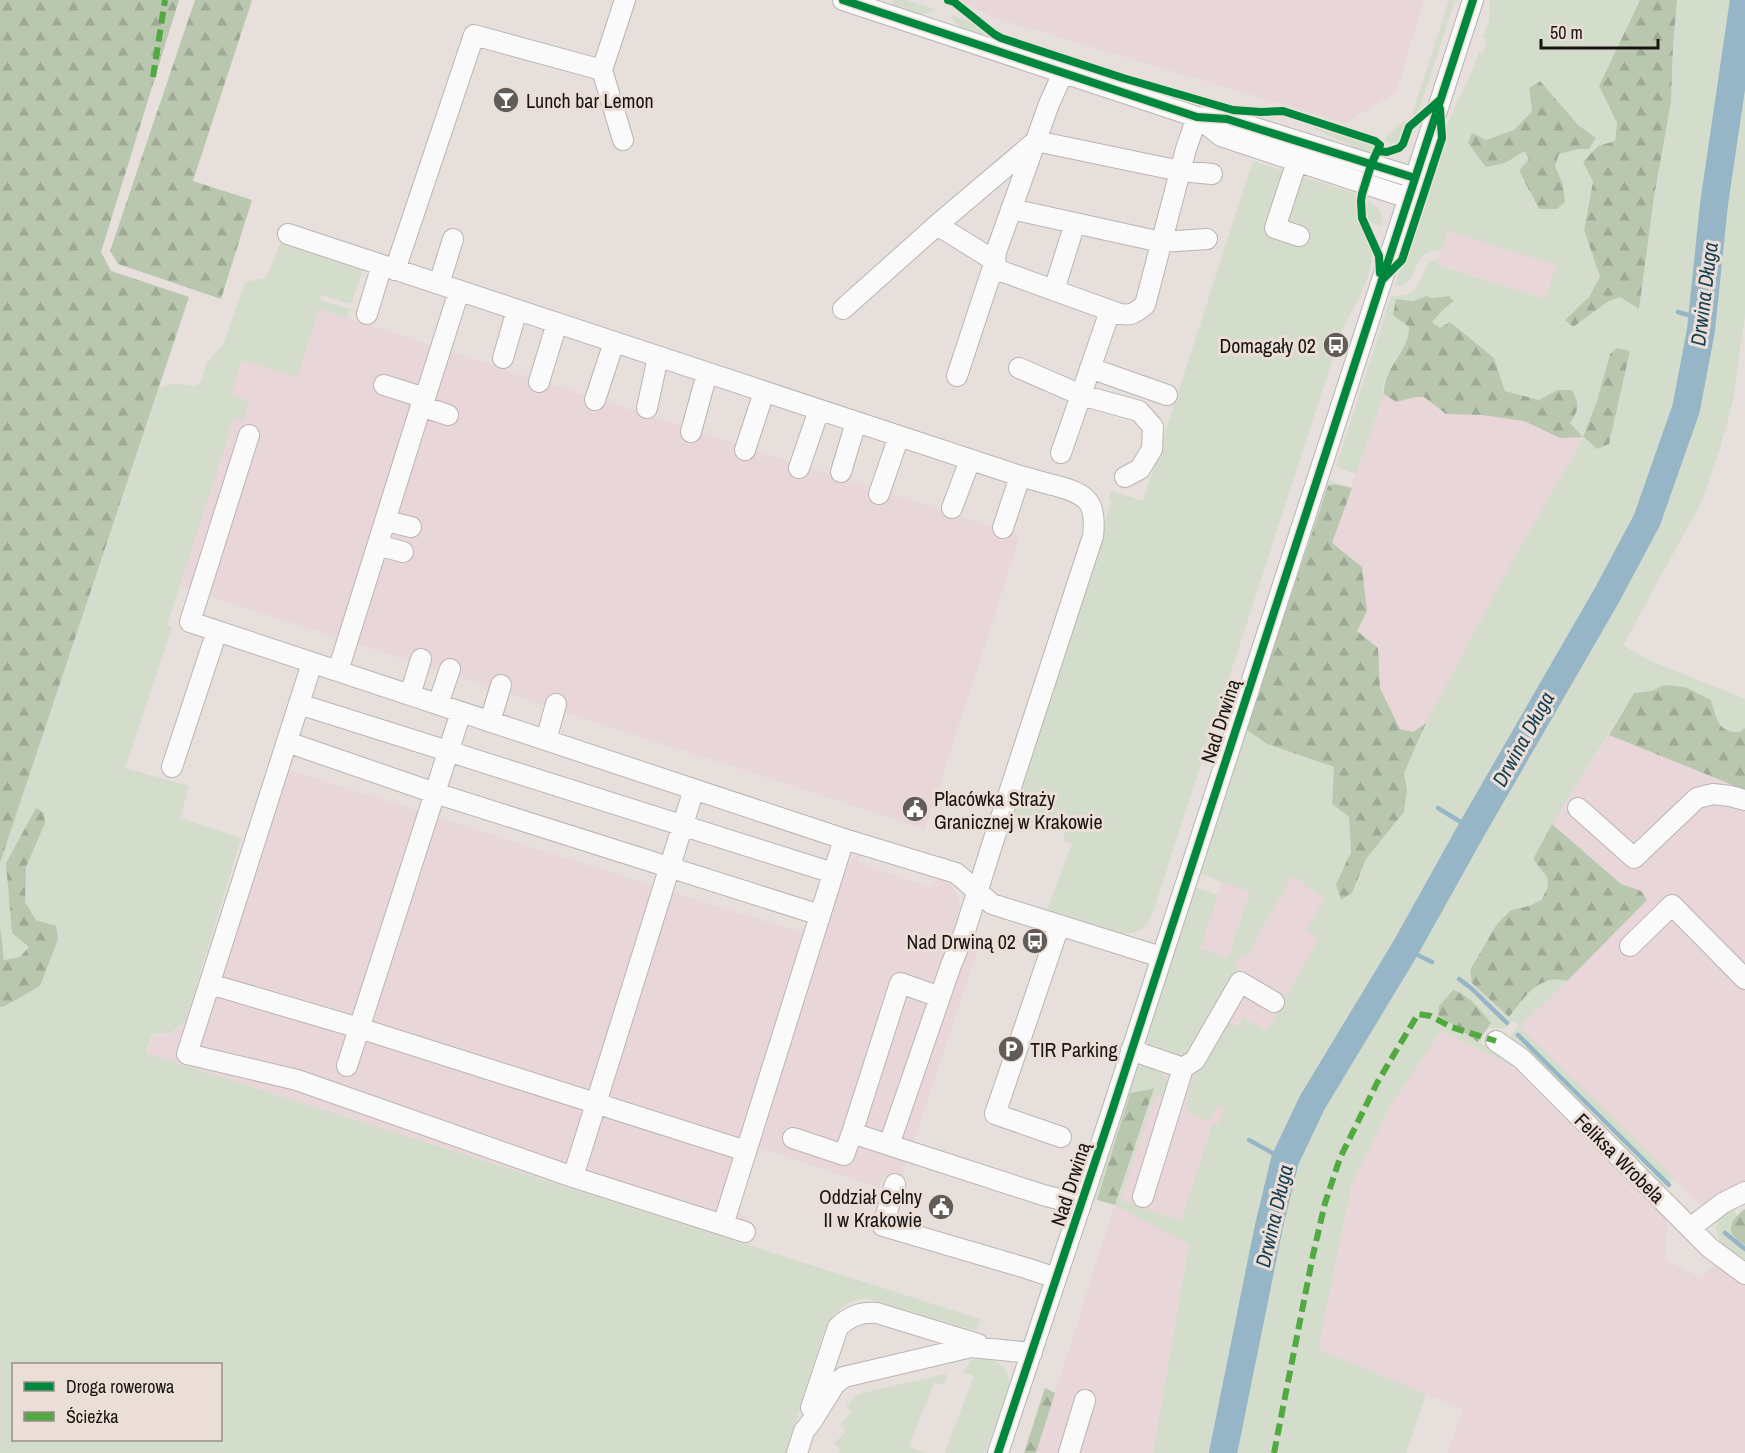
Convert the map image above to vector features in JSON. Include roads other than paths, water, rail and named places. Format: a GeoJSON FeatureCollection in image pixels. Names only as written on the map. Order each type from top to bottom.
{"type":"FeatureCollection","features":[{"type":"Feature","properties":{"kind":"street"},"geometry":{"type":"LineString","coordinates":[[623,140],[602,70],[625,0]]}},
{"type":"Feature","properties":{"kind":"street"},"geometry":{"type":"LineString","coordinates":[[843,0],[1197,117],[1227,119],[1415,178]]}},
{"type":"Feature","properties":{"kind":"street","name":"Nad Drwiną"},"geometry":{"type":"LineString","coordinates":[[999,1453],[1473,0]]}},
{"type":"Feature","properties":{"kind":"street"},"geometry":{"type":"LineString","coordinates":[[367,314],[389,268],[474,35],[602,70]]}},
{"type":"Feature","properties":{"kind":"street"},"geometry":{"type":"LineString","coordinates":[[957,376],[1011,208],[1049,104],[1063,73]]}},
{"type":"Feature","properties":{"kind":"street"},"geometry":{"type":"LineString","coordinates":[[1197,117],[1221,136],[1408,198]]}},
{"type":"Feature","properties":{"kind":"street"},"geometry":{"type":"LineString","coordinates":[[938,225],[995,261],[998,270],[1125,316],[1135,313],[1145,305],[1180,171],[1197,117]]}},
{"type":"Feature","properties":{"kind":"street"},"geometry":{"type":"LineString","coordinates":[[1036,141],[1180,171],[1212,174]]}},
{"type":"Feature","properties":{"kind":"street"},"geometry":{"type":"LineString","coordinates":[[843,309],[1036,141]]}},
{"type":"Feature","properties":{"kind":"street"},"geometry":{"type":"LineString","coordinates":[[1297,161],[1275,228],[1299,236]]}},
{"type":"Feature","properties":{"kind":"street"},"geometry":{"type":"LineString","coordinates":[[1011,208],[1161,242],[1207,238]]}},
{"type":"Feature","properties":{"kind":"street"},"geometry":{"type":"LineString","coordinates":[[1054,290],[1075,223]]}},
{"type":"Feature","properties":{"kind":"street"},"geometry":{"type":"LineString","coordinates":[[288,234],[970,460],[1077,492],[1093,510],[1093,536],[965,931],[951,965],[889,1145]]}},
{"type":"Feature","properties":{"kind":"street"},"geometry":{"type":"LineString","coordinates":[[439,284],[453,239]]}},
{"type":"Feature","properties":{"kind":"street"},"geometry":{"type":"LineString","coordinates":[[338,671],[459,291]]}},
{"type":"Feature","properties":{"kind":"street"},"geometry":{"type":"LineString","coordinates":[[502,358],[517,310]]}},
{"type":"Feature","properties":{"kind":"street"},"geometry":{"type":"LineString","coordinates":[[1061,453],[1110,311]]}},
{"type":"Feature","properties":{"kind":"street"},"geometry":{"type":"LineString","coordinates":[[539,382],[556,323]]}},
{"type":"Feature","properties":{"kind":"street"},"geometry":{"type":"LineString","coordinates":[[596,400],[614,342]]}},
{"type":"Feature","properties":{"kind":"street"},"geometry":{"type":"LineString","coordinates":[[647,408],[658,357]]}},
{"type":"Feature","properties":{"kind":"street"},"geometry":{"type":"LineString","coordinates":[[1019,368],[1081,395],[1139,411],[1153,428],[1152,449],[1140,469],[1125,477]]}},
{"type":"Feature","properties":{"kind":"street"},"geometry":{"type":"LineString","coordinates":[[1090,368],[1167,394]]}},
{"type":"Feature","properties":{"kind":"street"},"geometry":{"type":"LineString","coordinates":[[691,432],[707,373]]}},
{"type":"Feature","properties":{"kind":"street"},"geometry":{"type":"LineString","coordinates":[[384,385],[448,415]]}},
{"type":"Feature","properties":{"kind":"street"},"geometry":{"type":"LineString","coordinates":[[745,450],[764,392]]}},
{"type":"Feature","properties":{"kind":"street"},"geometry":{"type":"LineString","coordinates":[[799,468],[819,410]]}},
{"type":"Feature","properties":{"kind":"street"},"geometry":{"type":"LineString","coordinates":[[841,472],[856,422]]}},
{"type":"Feature","properties":{"kind":"street"},"geometry":{"type":"LineString","coordinates":[[249,435],[190,622],[844,839],[956,873],[992,904],[1161,957]]}},
{"type":"Feature","properties":{"kind":"street"},"geometry":{"type":"LineString","coordinates":[[879,494],[899,436]]}},
{"type":"Feature","properties":{"kind":"street"},"geometry":{"type":"LineString","coordinates":[[952,508],[970,460]]}},
{"type":"Feature","properties":{"kind":"street"},"geometry":{"type":"LineString","coordinates":[[1003,528],[1020,476]]}},
{"type":"Feature","properties":{"kind":"street"},"geometry":{"type":"LineString","coordinates":[[386,521],[411,527]]}},
{"type":"Feature","properties":{"kind":"street"},"geometry":{"type":"LineString","coordinates":[[378,545],[403,552]]}},
{"type":"Feature","properties":{"kind":"street"},"geometry":{"type":"LineString","coordinates":[[172,767],[217,631]]}},
{"type":"Feature","properties":{"kind":"street"},"geometry":{"type":"LineString","coordinates":[[410,695],[421,659]]}},
{"type":"Feature","properties":{"kind":"street"},"geometry":{"type":"LineString","coordinates":[[312,663],[187,1054],[297,1080],[573,1177],[745,1232]]}},
{"type":"Feature","properties":{"kind":"street"},"geometry":{"type":"LineString","coordinates":[[438,704],[450,669]]}},
{"type":"Feature","properties":{"kind":"street"},"geometry":{"type":"LineString","coordinates":[[490,722],[501,686]]}},
{"type":"Feature","properties":{"kind":"street"},"geometry":{"type":"LineString","coordinates":[[299,704],[833,873]]}},
{"type":"Feature","properties":{"kind":"street"},"geometry":{"type":"LineString","coordinates":[[546,740],[556,704]]}},
{"type":"Feature","properties":{"kind":"street"},"geometry":{"type":"LineString","coordinates":[[347,1066],[461,712]]}},
{"type":"Feature","properties":{"kind":"street"},"geometry":{"type":"LineString","coordinates":[[287,742],[435,793],[820,915]]}},
{"type":"Feature","properties":{"kind":"street"},"geometry":{"type":"LineString","coordinates":[[573,1177],[694,789]]}},
{"type":"Feature","properties":{"kind":"street"},"geometry":{"type":"LineString","coordinates":[[1578,808],[1634,858],[1697,798],[1713,794],[1745,800]]}},
{"type":"Feature","properties":{"kind":"street"},"geometry":{"type":"LineString","coordinates":[[723,1225],[844,839]]}},
{"type":"Feature","properties":{"kind":"street"},"geometry":{"type":"LineString","coordinates":[[1630,946],[1672,905],[1745,979]]}},
{"type":"Feature","properties":{"kind":"street"},"geometry":{"type":"LineString","coordinates":[[1059,926],[995,1114],[1061,1137]]}},
{"type":"Feature","properties":{"kind":"street"},"geometry":{"type":"LineString","coordinates":[[1143,1197],[1183,1068],[1196,1060],[1240,982],[1274,1002]]}},
{"type":"Feature","properties":{"kind":"street"},"geometry":{"type":"LineString","coordinates":[[793,1138],[844,1155],[900,983],[940,997]]}},
{"type":"Feature","properties":{"kind":"street"},"geometry":{"type":"LineString","coordinates":[[210,984],[359,1028],[746,1151]]}},
{"type":"Feature","properties":{"kind":"street","name":"Feliksa Wrobela"},"geometry":{"type":"LineString","coordinates":[[1496,1041],[1522,1059],[1710,1248],[1745,1274]]}},
{"type":"Feature","properties":{"kind":"street"},"geometry":{"type":"LineString","coordinates":[[1131,1050],[1183,1068]]}},
{"type":"Feature","properties":{"kind":"street"},"geometry":{"type":"LineString","coordinates":[[852,1133],[1081,1205]]}},
{"type":"Feature","properties":{"kind":"street"},"geometry":{"type":"LineString","coordinates":[[895,1184],[883,1226],[1056,1278]]}},
{"type":"Feature","properties":{"kind":"street"},"geometry":{"type":"LineString","coordinates":[[1690,1228],[1723,1203],[1745,1192]]}},
{"type":"Feature","properties":{"kind":"street"},"geometry":{"type":"LineString","coordinates":[[797,1453],[838,1328],[846,1320],[856,1315],[876,1313],[995,1349]]}},
{"type":"Feature","properties":{"kind":"street"},"geometry":{"type":"LineString","coordinates":[[804,1431],[835,1384],[844,1377],[971,1347],[1032,1353]]}},
{"type":"Feature","properties":{"kind":"street"},"geometry":{"type":"LineString","coordinates":[[1070,1453],[1085,1400]]}},
{"type":"Feature","properties":{"kind":"waterway","name":"Drwina Długa"},"geometry":{"type":"LineString","coordinates":[[1223,1453],[1269,1226],[1285,1160],[1312,1103],[1405,949],[1607,595],[1647,520],[1686,409],[1701,330],[1714,204],[1744,0]]}},
{"type":"Feature","properties":{"kind":"waterway"},"geometry":{"type":"LineString","coordinates":[[1678,312],[1702,319]]}},
{"type":"Feature","properties":{"kind":"waterway"},"geometry":{"type":"LineString","coordinates":[[1438,808],[1472,829]]}},
{"type":"Feature","properties":{"kind":"waterway"},"geometry":{"type":"LineString","coordinates":[[1405,949],[1432,962]]}},
{"type":"Feature","properties":{"kind":"waterway"},"geometry":{"type":"LineString","coordinates":[[1459,979],[1507,1023]]}},
{"type":"Feature","properties":{"kind":"waterway"},"geometry":{"type":"LineString","coordinates":[[1518,1035],[1669,1185]]}},
{"type":"Feature","properties":{"kind":"waterway"},"geometry":{"type":"LineString","coordinates":[[1249,1140],[1285,1160]]}},
{"type":"Feature","properties":{"kind":"waterway"},"geometry":{"type":"LineString","coordinates":[[1725,1233],[1745,1249]]}},
{"type":"Feature","properties":{"kind":"place","name":"Lunch bar Lemon"},"geometry":{"type":"Point","coordinates":[506,100]}},
{"type":"Feature","properties":{"kind":"place","name":"Domagały 02"},"geometry":{"type":"Point","coordinates":[1336,345]}},
{"type":"Feature","properties":{"kind":"place","name":"Placówka Straży Granicznej w Krakowie"},"geometry":{"type":"Point","coordinates":[915,809]}},
{"type":"Feature","properties":{"kind":"place","name":"Nad Drwiną 02"},"geometry":{"type":"Point","coordinates":[1035,941]}},
{"type":"Feature","properties":{"kind":"place","name":"TIR Parking"},"geometry":{"type":"Point","coordinates":[1011,1049]}},
{"type":"Feature","properties":{"kind":"place","name":"Oddział Celny II w Krakowie"},"geometry":{"type":"Point","coordinates":[941,1207]}}]}
